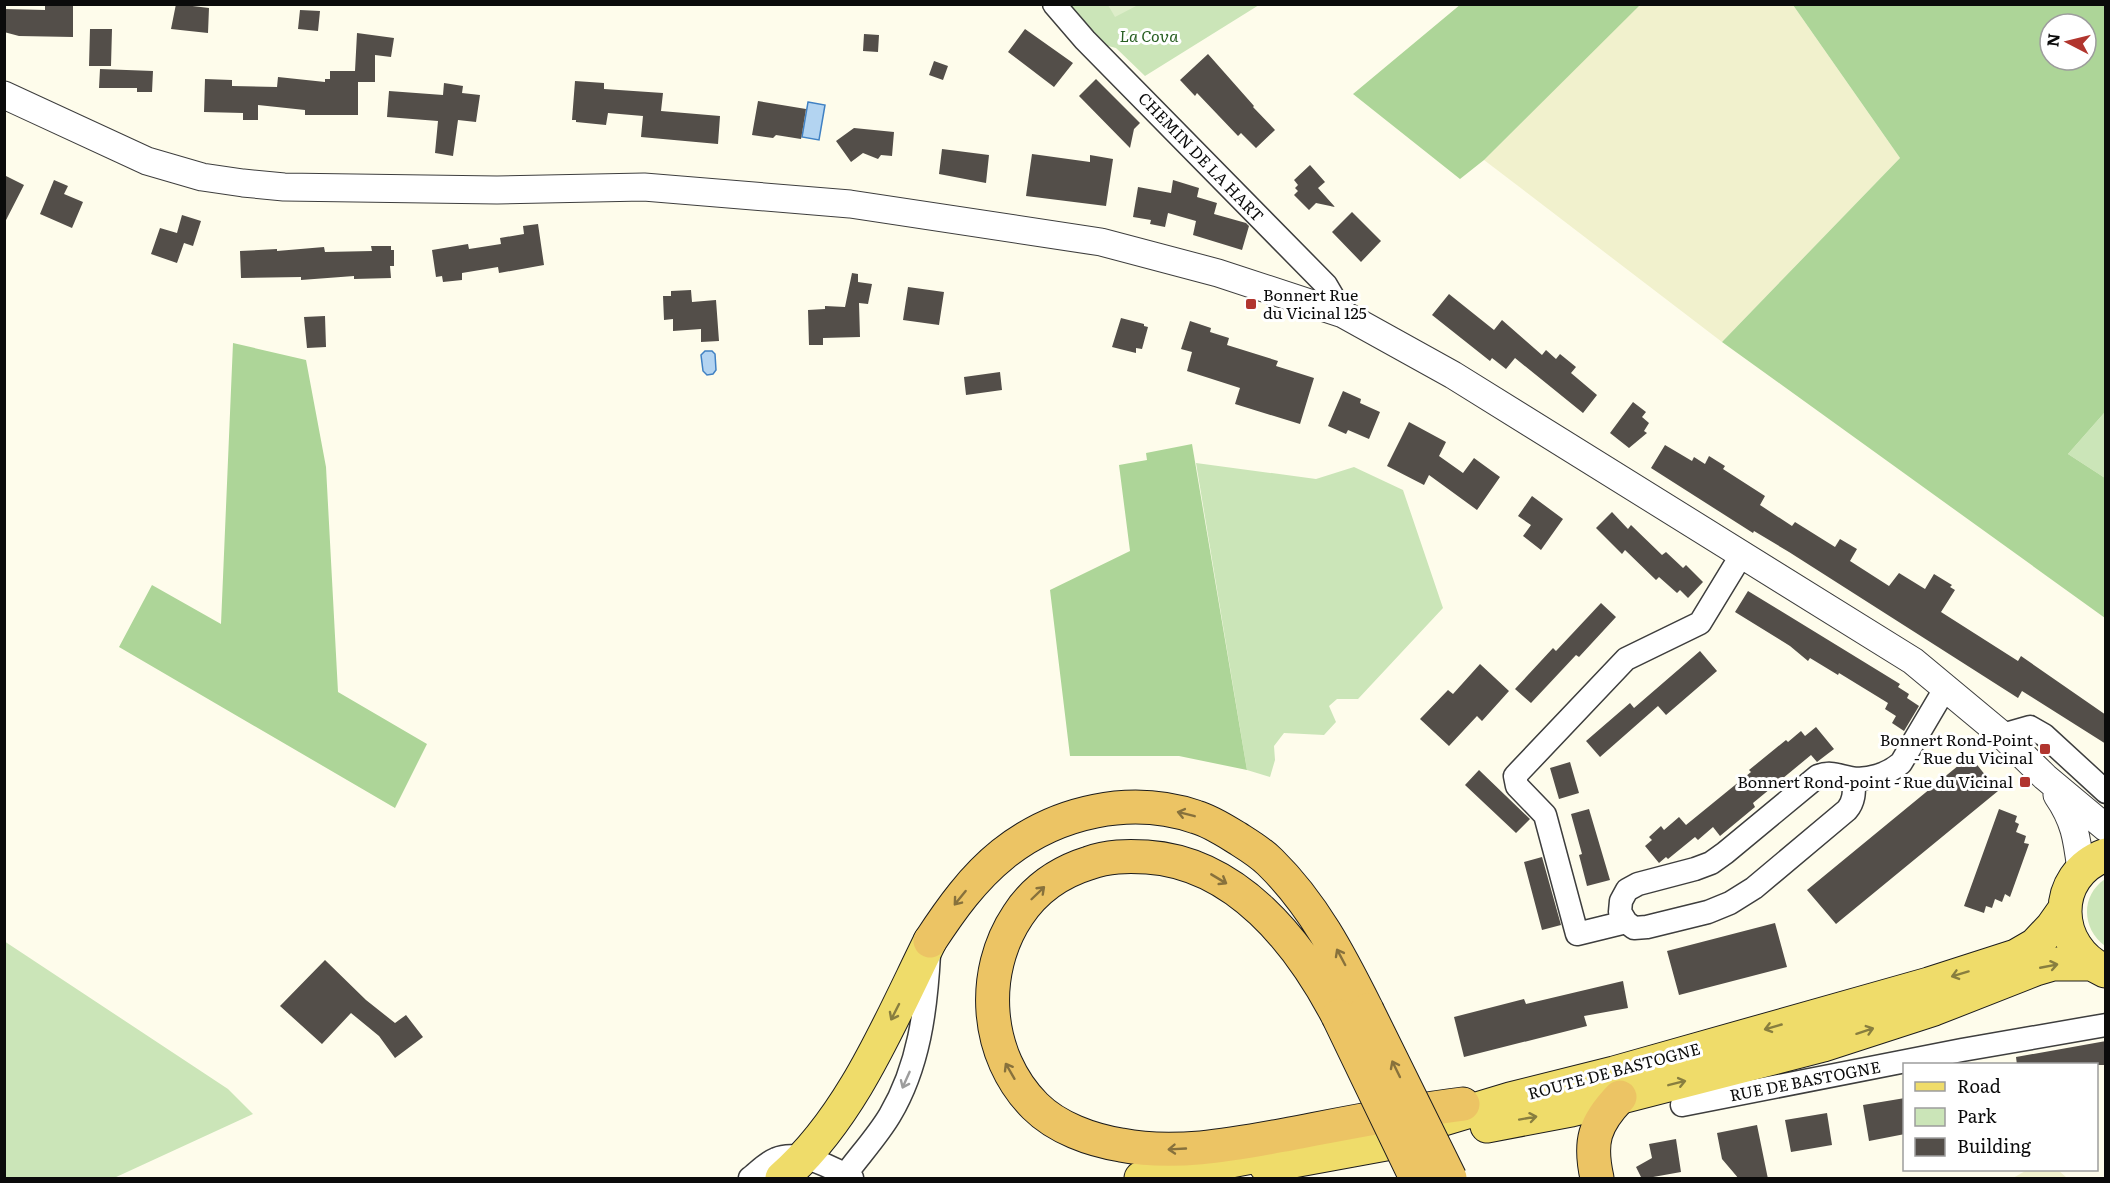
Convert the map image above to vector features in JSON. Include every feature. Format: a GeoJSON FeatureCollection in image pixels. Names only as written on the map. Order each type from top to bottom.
{"type":"FeatureCollection","features":[{"type":"Feature","properties":{"kind":"highway"},"geometry":{"type":"LineString","coordinates":[[930,941],[951,909],[976,878],[1004,853],[1035,833],[1069,817],[1107,809],[1143,806],[1197,817],[1222,829],[1269,860],[1295,889],[1340,955],[1352,1013],[1416,1179]]}},
{"type":"Feature","properties":{"kind":"highway"},"geometry":{"type":"LineString","coordinates":[[1450,1179],[1352,1013],[1320,982],[1294,947],[1241,893],[1215,875],[1186,864],[1160,858],[1128,856],[1101,858],[1057,876],[1038,892],[1018,914],[1003,941],[993,978],[992,1015],[1006,1067],[1035,1106],[1052,1119],[1096,1140],[1123,1146],[1167,1149],[1201,1147],[1255,1140],[1463,1104]]}},
{"type":"Feature","properties":{"kind":"highway"},"geometry":{"type":"LineString","coordinates":[[1597,1179],[1593,1153],[1596,1128],[1620,1097]]}},
{"type":"Feature","properties":{"kind":"main road"},"geometry":{"type":"LineString","coordinates":[[2093,862],[2072,882],[2064,910],[2071,941],[2080,954],[2100,972]]}},
{"type":"Feature","properties":{"kind":"main road","name":"ROUTE DE BASTOGNE"},"geometry":{"type":"LineString","coordinates":[[1140,1179],[1442,1120],[1510,1099],[1929,984],[2016,956],[2035,945],[2064,910]]}},
{"type":"Feature","properties":{"kind":"main road"},"geometry":{"type":"LineString","coordinates":[[793,1168],[818,1142],[864,1073],[930,941]]}},
{"type":"Feature","properties":{"kind":"main road","name":"ROUTE DE BASTOGNE"},"geometry":{"type":"LineString","coordinates":[[1202,1179],[1571,1110],[1823,1045],[1934,1010],[2053,964],[2100,972]]}},
{"type":"Feature","properties":{"kind":"main road"},"geometry":{"type":"LineString","coordinates":[[1463,1104],[1510,1099]]}},
{"type":"Feature","properties":{"kind":"street","name":"CHEMIN DE LA HART"},"geometry":{"type":"LineString","coordinates":[[1054,4],[1093,47],[1326,285],[1343,314]]}},
{"type":"Feature","properties":{"kind":"street"},"geometry":{"type":"LineString","coordinates":[[4,95],[147,161],[202,177],[284,188],[497,190],[644,187],[850,204],[1101,242],[1218,273],[1343,314],[1453,375],[1913,661],[2002,735],[2045,777],[2106,828]]}},
{"type":"Feature","properties":{"kind":"street"},"geometry":{"type":"LineString","coordinates":[[1626,922],[1577,934],[1545,815],[1517,786],[1515,776],[1626,659],[1700,623],[1742,554]]}},
{"type":"Feature","properties":{"kind":"street"},"geometry":{"type":"LineString","coordinates":[[1854,778],[1853,797],[1847,810],[1754,888],[1730,903],[1691,916],[1647,927],[1635,928],[1626,922],[1620,912],[1621,901],[1627,890],[1638,884],[1711,863],[1818,776],[1834,773],[1854,778],[1892,771],[1900,763],[1946,687]]}},
{"type":"Feature","properties":{"kind":"street"},"geometry":{"type":"LineString","coordinates":[[2002,735],[2030,727],[2044,735],[2106,792]]}},
{"type":"Feature","properties":{"kind":"street"},"geometry":{"type":"LineString","coordinates":[[2045,777],[2068,812],[2093,862]]}},
{"type":"Feature","properties":{"kind":"street"},"geometry":{"type":"LineString","coordinates":[[750,1179],[769,1162],[778,1158],[793,1168],[847,1177],[890,1115],[914,1063],[927,1004],[930,941]]}},
{"type":"Feature","properties":{"kind":"street","name":"RUE DE BASTOGNE"},"geometry":{"type":"LineString","coordinates":[[1682,1105],[1952,1052],[2106,1025]]}},
{"type":"Feature","properties":{"kind":"green space"},"geometry":{"type":"Polygon","coordinates":[[[1461,4],[1640,5],[1484,160],[1460,179],[1353,94],[1461,4]]]}},
{"type":"Feature","properties":{"kind":"green space"},"geometry":{"type":"Polygon","coordinates":[[[1640,4],[1793,5],[1900,158],[1722,342],[1484,160],[1640,4]]]}},
{"type":"Feature","properties":{"kind":"green space","name":"La Cova"},"geometry":{"type":"Polygon","coordinates":[[[1044,5],[1259,5],[1145,76],[1116,48],[1085,40],[1044,5]]]}},
{"type":"Feature","properties":{"kind":"green space"},"geometry":{"type":"Polygon","coordinates":[[[1108,5],[1138,5],[1115,17],[1108,5]]]}},
{"type":"Feature","properties":{"kind":"green space"},"geometry":{"type":"Polygon","coordinates":[[[1793,5],[2105,5],[2105,412],[2068,454],[2105,478],[2105,618],[1722,342],[1900,158],[1793,5]]]}},
{"type":"Feature","properties":{"kind":"green space"},"geometry":{"type":"Polygon","coordinates":[[[233,343],[306,360],[326,467],[338,692],[427,744],[395,808],[119,647],[152,585],[221,624],[233,343]]]}},
{"type":"Feature","properties":{"kind":"green space"},"geometry":{"type":"Polygon","coordinates":[[[2105,412],[2105,478],[2068,454],[2105,412]]]}},
{"type":"Feature","properties":{"kind":"green space"},"geometry":{"type":"Polygon","coordinates":[[[1192,444],[1247,770],[1179,756],[1070,756],[1050,590],[1130,551],[1119,465],[1147,460],[1146,453],[1192,444]]]}},
{"type":"Feature","properties":{"kind":"green space"},"geometry":{"type":"Polygon","coordinates":[[[1196,463],[1316,479],[1354,467],[1403,490],[1443,608],[1358,699],[1337,699],[1329,706],[1336,722],[1324,735],[1284,733],[1274,746],[1275,760],[1270,777],[1247,770],[1196,463]]]}},
{"type":"Feature","properties":{"kind":"green space"},"geometry":{"type":"Polygon","coordinates":[[[2105,879],[2105,946],[2092,931],[2087,912],[2091,894],[2105,879]]]}},
{"type":"Feature","properties":{"kind":"green space"},"geometry":{"type":"Polygon","coordinates":[[[4,941],[228,1089],[253,1114],[114,1178],[5,1178],[4,941]]]}},
{"type":"Feature","properties":{"kind":"green space"},"geometry":{"type":"Polygon","coordinates":[[[2025,1171],[2059,1171],[2067,1178],[2013,1178],[2025,1171]]]}},
{"type":"Feature","properties":{"kind":"water"},"geometry":{"type":"Polygon","coordinates":[[[808,102],[825,105],[819,140],[802,137],[808,102]]]}},
{"type":"Feature","properties":{"kind":"water"},"geometry":{"type":"Polygon","coordinates":[[[705,351],[712,351],[715,354],[716,370],[713,374],[707,375],[703,371],[701,355],[705,351]]]}},
{"type":"Feature","properties":{"kind":"building"},"geometry":{"type":"Polygon","coordinates":[[[176,4],[209,8],[208,33],[171,29],[176,4]]]}},
{"type":"Feature","properties":{"kind":"building"},"geometry":{"type":"Polygon","coordinates":[[[45,6],[73,6],[73,37],[19,36],[4,32],[4,9],[45,10],[45,6]]]}},
{"type":"Feature","properties":{"kind":"building"},"geometry":{"type":"Polygon","coordinates":[[[300,10],[320,11],[318,31],[298,29],[300,10]]]}},
{"type":"Feature","properties":{"kind":"building"},"geometry":{"type":"Polygon","coordinates":[[[90,29],[112,29],[111,66],[89,66],[90,29]]]}},
{"type":"Feature","properties":{"kind":"building"},"geometry":{"type":"Polygon","coordinates":[[[1025,29],[1073,63],[1054,87],[1008,52],[1025,29]]]}},
{"type":"Feature","properties":{"kind":"building"},"geometry":{"type":"Polygon","coordinates":[[[357,33],[394,38],[391,57],[375,55],[375,82],[358,82],[358,115],[305,115],[305,110],[258,105],[258,120],[243,120],[243,113],[204,112],[205,79],[232,80],[232,86],[277,87],[278,77],[325,82],[325,79],[330,79],[330,71],[355,71],[357,33]]]}},
{"type":"Feature","properties":{"kind":"building"},"geometry":{"type":"Polygon","coordinates":[[[864,34],[879,35],[878,52],[863,51],[864,34]]]}},
{"type":"Feature","properties":{"kind":"building"},"geometry":{"type":"Polygon","coordinates":[[[1208,54],[1275,130],[1256,148],[1241,133],[1238,136],[1197,93],[1195,96],[1180,80],[1208,54]]]}},
{"type":"Feature","properties":{"kind":"building"},"geometry":{"type":"Polygon","coordinates":[[[934,61],[948,66],[943,80],[929,75],[934,61]]]}},
{"type":"Feature","properties":{"kind":"building"},"geometry":{"type":"Polygon","coordinates":[[[100,69],[153,71],[152,92],[137,92],[137,88],[99,88],[100,69]]]}},
{"type":"Feature","properties":{"kind":"building"},"geometry":{"type":"Polygon","coordinates":[[[1096,79],[1140,123],[1134,129],[1130,148],[1079,96],[1096,79]]]}},
{"type":"Feature","properties":{"kind":"building"},"geometry":{"type":"Polygon","coordinates":[[[575,81],[604,83],[604,89],[663,93],[661,111],[720,116],[718,144],[641,137],[643,116],[608,113],[606,125],[576,122],[572,120],[575,81]]]}},
{"type":"Feature","properties":{"kind":"building"},"geometry":{"type":"Polygon","coordinates":[[[444,83],[463,86],[462,93],[480,95],[476,122],[458,120],[453,156],[435,153],[438,121],[387,117],[389,91],[443,95],[444,83]]]}},
{"type":"Feature","properties":{"kind":"building"},"geometry":{"type":"Polygon","coordinates":[[[758,101],[806,109],[801,139],[776,135],[773,138],[752,135],[758,101]]]}},
{"type":"Feature","properties":{"kind":"building"},"geometry":{"type":"Polygon","coordinates":[[[854,128],[894,132],[892,156],[881,155],[878,159],[863,153],[851,162],[836,141],[854,128]]]}},
{"type":"Feature","properties":{"kind":"building"},"geometry":{"type":"Polygon","coordinates":[[[942,149],[989,155],[986,183],[939,174],[942,149]]]}},
{"type":"Feature","properties":{"kind":"building"},"geometry":{"type":"Polygon","coordinates":[[[1032,154],[1090,162],[1090,155],[1113,159],[1106,206],[1026,196],[1032,154]]]}},
{"type":"Feature","properties":{"kind":"building"},"geometry":{"type":"Polygon","coordinates":[[[1310,165],[1325,182],[1318,188],[1335,207],[1316,203],[1309,210],[1294,195],[1298,191],[1295,188],[1298,185],[1294,180],[1310,165]]]}},
{"type":"Feature","properties":{"kind":"building"},"geometry":{"type":"Polygon","coordinates":[[[4,175],[24,185],[4,224],[4,175]]]}},
{"type":"Feature","properties":{"kind":"building"},"geometry":{"type":"Polygon","coordinates":[[[54,180],[68,186],[64,194],[83,202],[72,228],[40,214],[54,180]]]}},
{"type":"Feature","properties":{"kind":"building"},"geometry":{"type":"Polygon","coordinates":[[[1173,180],[1199,188],[1197,197],[1217,203],[1214,214],[1246,223],[1249,226],[1242,250],[1193,235],[1196,221],[1168,213],[1165,227],[1150,224],[1151,220],[1133,217],[1138,187],[1171,193],[1173,180]]]}},
{"type":"Feature","properties":{"kind":"building"},"geometry":{"type":"Polygon","coordinates":[[[1352,212],[1381,241],[1361,262],[1332,232],[1352,212]]]}},
{"type":"Feature","properties":{"kind":"building"},"geometry":{"type":"Polygon","coordinates":[[[182,215],[201,221],[193,246],[184,243],[177,263],[151,254],[160,228],[177,233],[182,215]]]}},
{"type":"Feature","properties":{"kind":"building"},"geometry":{"type":"Polygon","coordinates":[[[538,224],[544,265],[499,273],[498,267],[462,273],[462,280],[443,282],[442,276],[436,277],[432,250],[468,244],[469,249],[501,244],[500,238],[524,234],[523,226],[538,224]]]}},
{"type":"Feature","properties":{"kind":"building"},"geometry":{"type":"Polygon","coordinates":[[[371,246],[391,246],[391,250],[394,250],[394,266],[390,266],[391,278],[354,279],[354,276],[301,280],[301,277],[241,278],[240,251],[324,247],[325,252],[372,251],[371,246]]]}},
{"type":"Feature","properties":{"kind":"building"},"geometry":{"type":"Polygon","coordinates":[[[852,273],[858,274],[858,282],[872,284],[868,304],[859,303],[860,337],[823,338],[823,345],[809,345],[808,310],[825,309],[825,306],[845,307],[852,273]]]}},
{"type":"Feature","properties":{"kind":"building"},"geometry":{"type":"Polygon","coordinates":[[[908,287],[944,292],[939,325],[903,320],[908,287]]]}},
{"type":"Feature","properties":{"kind":"building"},"geometry":{"type":"Polygon","coordinates":[[[691,290],[692,302],[716,300],[719,341],[701,342],[701,329],[673,331],[673,319],[664,320],[663,296],[671,296],[671,291],[691,290]]]}},
{"type":"Feature","properties":{"kind":"building"},"geometry":{"type":"Polygon","coordinates":[[[1449,294],[1494,330],[1502,320],[1542,355],[1546,350],[1556,359],[1560,354],[1576,367],[1571,373],[1597,395],[1583,413],[1515,358],[1506,369],[1492,358],[1490,361],[1432,315],[1449,294]]]}},
{"type":"Feature","properties":{"kind":"building"},"geometry":{"type":"Polygon","coordinates":[[[325,316],[326,347],[307,348],[304,317],[325,316]]]}},
{"type":"Feature","properties":{"kind":"building"},"geometry":{"type":"Polygon","coordinates":[[[1121,318],[1148,327],[1142,349],[1136,348],[1136,353],[1112,347],[1121,318]]]}},
{"type":"Feature","properties":{"kind":"building"},"geometry":{"type":"Polygon","coordinates":[[[1190,321],[1211,328],[1210,332],[1229,338],[1227,345],[1278,361],[1276,366],[1314,378],[1300,424],[1235,404],[1240,388],[1187,371],[1192,352],[1181,349],[1190,321]]]}},
{"type":"Feature","properties":{"kind":"building"},"geometry":{"type":"Polygon","coordinates":[[[1000,372],[1002,390],[966,395],[964,377],[1000,372]]]}},
{"type":"Feature","properties":{"kind":"building"},"geometry":{"type":"Polygon","coordinates":[[[1343,391],[1361,399],[1360,403],[1380,412],[1369,439],[1348,430],[1346,434],[1328,426],[1343,391]]]}},
{"type":"Feature","properties":{"kind":"building"},"geometry":{"type":"Polygon","coordinates":[[[1633,402],[1646,412],[1642,417],[1649,423],[1644,431],[1647,433],[1629,448],[1610,433],[1633,402]]]}},
{"type":"Feature","properties":{"kind":"building"},"geometry":{"type":"Polygon","coordinates":[[[1409,422],[1446,442],[1439,456],[1463,473],[1474,458],[1500,477],[1477,510],[1429,475],[1424,485],[1387,466],[1409,422]]]}},
{"type":"Feature","properties":{"kind":"building"},"geometry":{"type":"Polygon","coordinates":[[[1665,445],[1692,461],[1694,457],[1705,464],[1709,456],[1725,466],[1723,469],[1765,496],[1760,505],[1792,526],[1795,522],[1835,547],[1840,539],[1857,549],[1850,561],[1889,586],[1899,573],[1925,589],[1934,574],[1952,585],[1950,587],[1955,590],[1941,612],[2018,661],[2021,656],[2106,715],[2106,744],[2022,691],[2018,698],[1789,552],[1754,531],[1753,533],[1651,468],[1665,445]]]}},
{"type":"Feature","properties":{"kind":"building"},"geometry":{"type":"Polygon","coordinates":[[[1532,496],[1563,519],[1541,550],[1523,536],[1531,525],[1518,516],[1532,496]]]}},
{"type":"Feature","properties":{"kind":"building"},"geometry":{"type":"Polygon","coordinates":[[[1612,512],[1628,529],[1631,525],[1662,555],[1666,552],[1683,568],[1686,565],[1703,582],[1688,598],[1680,590],[1677,593],[1659,577],[1656,580],[1625,550],[1622,554],[1596,528],[1612,512]]]}},
{"type":"Feature","properties":{"kind":"building"},"geometry":{"type":"Polygon","coordinates":[[[1748,591],[1900,684],[1898,687],[1909,694],[1907,698],[1919,706],[1904,731],[1892,723],[1896,716],[1885,709],[1888,703],[1839,673],[1838,675],[1810,658],[1808,661],[1790,646],[1735,612],[1748,591]]]}},
{"type":"Feature","properties":{"kind":"building"},"geometry":{"type":"Polygon","coordinates":[[[1601,603],[1616,617],[1579,657],[1576,655],[1531,703],[1515,689],[1553,648],[1556,651],[1601,603]]]}},
{"type":"Feature","properties":{"kind":"building"},"geometry":{"type":"Polygon","coordinates":[[[1700,651],[1717,671],[1666,715],[1658,706],[1600,757],[1586,741],[1630,703],[1634,708],[1700,651]]]}},
{"type":"Feature","properties":{"kind":"building"},"geometry":{"type":"Polygon","coordinates":[[[1480,664],[1509,691],[1482,721],[1477,716],[1449,746],[1420,719],[1448,690],[1453,694],[1480,664]]]}},
{"type":"Feature","properties":{"kind":"building"},"geometry":{"type":"Polygon","coordinates":[[[1816,727],[1834,749],[1817,762],[1811,755],[1753,803],[1755,807],[1720,836],[1713,827],[1698,840],[1695,837],[1668,859],[1666,857],[1659,863],[1645,846],[1652,840],[1649,837],[1661,826],[1664,830],[1679,817],[1686,825],[1786,740],[1788,742],[1801,731],[1805,736],[1816,727]]]}},
{"type":"Feature","properties":{"kind":"building"},"geometry":{"type":"Polygon","coordinates":[[[1970,756],[1998,791],[1836,924],[1807,890],[1970,756]]]}},
{"type":"Feature","properties":{"kind":"building"},"geometry":{"type":"Polygon","coordinates":[[[1570,762],[1579,793],[1559,799],[1550,768],[1570,762]]]}},
{"type":"Feature","properties":{"kind":"building"},"geometry":{"type":"Polygon","coordinates":[[[1479,770],[1530,819],[1516,833],[1465,785],[1479,770]]]}},
{"type":"Feature","properties":{"kind":"building"},"geometry":{"type":"Polygon","coordinates":[[[1589,809],[1610,880],[1587,886],[1579,855],[1582,854],[1571,814],[1589,809]]]}},
{"type":"Feature","properties":{"kind":"building"},"geometry":{"type":"Polygon","coordinates":[[[1999,809],[2017,816],[2015,822],[2019,824],[2016,832],[2026,836],[2024,843],[2029,844],[2010,897],[2005,894],[2002,902],[1995,899],[1992,908],[1986,906],[1984,913],[1964,906],[1999,809]]]}},
{"type":"Feature","properties":{"kind":"building"},"geometry":{"type":"Polygon","coordinates":[[[1542,857],[1561,925],[1542,930],[1524,862],[1542,857]]]}},
{"type":"Feature","properties":{"kind":"building"},"geometry":{"type":"Polygon","coordinates":[[[1775,923],[1787,967],[1679,995],[1667,951],[1775,923]]]}},
{"type":"Feature","properties":{"kind":"building"},"geometry":{"type":"Polygon","coordinates":[[[325,960],[366,1000],[395,1023],[406,1015],[423,1037],[395,1058],[379,1036],[351,1013],[322,1044],[280,1006],[325,960]]]}},
{"type":"Feature","properties":{"kind":"building"},"geometry":{"type":"Polygon","coordinates":[[[1623,981],[1628,1008],[1584,1016],[1587,1026],[1464,1057],[1454,1017],[1524,999],[1526,1004],[1623,981]]]}},
{"type":"Feature","properties":{"kind":"building"},"geometry":{"type":"Polygon","coordinates":[[[2106,1041],[2106,1065],[2098,1065],[2098,1063],[2017,1063],[2016,1057],[2106,1041]]]}},
{"type":"Feature","properties":{"kind":"building"},"geometry":{"type":"Polygon","coordinates":[[[1903,1098],[1903,1134],[1869,1141],[1863,1105],[1903,1098]]]}},
{"type":"Feature","properties":{"kind":"building"},"geometry":{"type":"Polygon","coordinates":[[[1827,1113],[1832,1145],[1791,1152],[1785,1120],[1827,1113]]]}},
{"type":"Feature","properties":{"kind":"building"},"geometry":{"type":"Polygon","coordinates":[[[1757,1125],[1768,1179],[1739,1179],[1722,1159],[1717,1133],[1757,1125]]]}},
{"type":"Feature","properties":{"kind":"building"},"geometry":{"type":"Polygon","coordinates":[[[1676,1139],[1681,1172],[1642,1179],[1636,1167],[1652,1158],[1649,1144],[1676,1139]]]}},
{"type":"Feature","properties":{"kind":"place","name":"Bonnert Rue du Vicinal 125"},"geometry":{"type":"Point","coordinates":[1251,304]}},
{"type":"Feature","properties":{"kind":"place","name":"Bonnert Rond-Point - Rue du Vicinal"},"geometry":{"type":"Point","coordinates":[2045,749]}},
{"type":"Feature","properties":{"kind":"place","name":"Bonnert Rond-point - Rue du Vicinal"},"geometry":{"type":"Point","coordinates":[2025,782]}}]}
